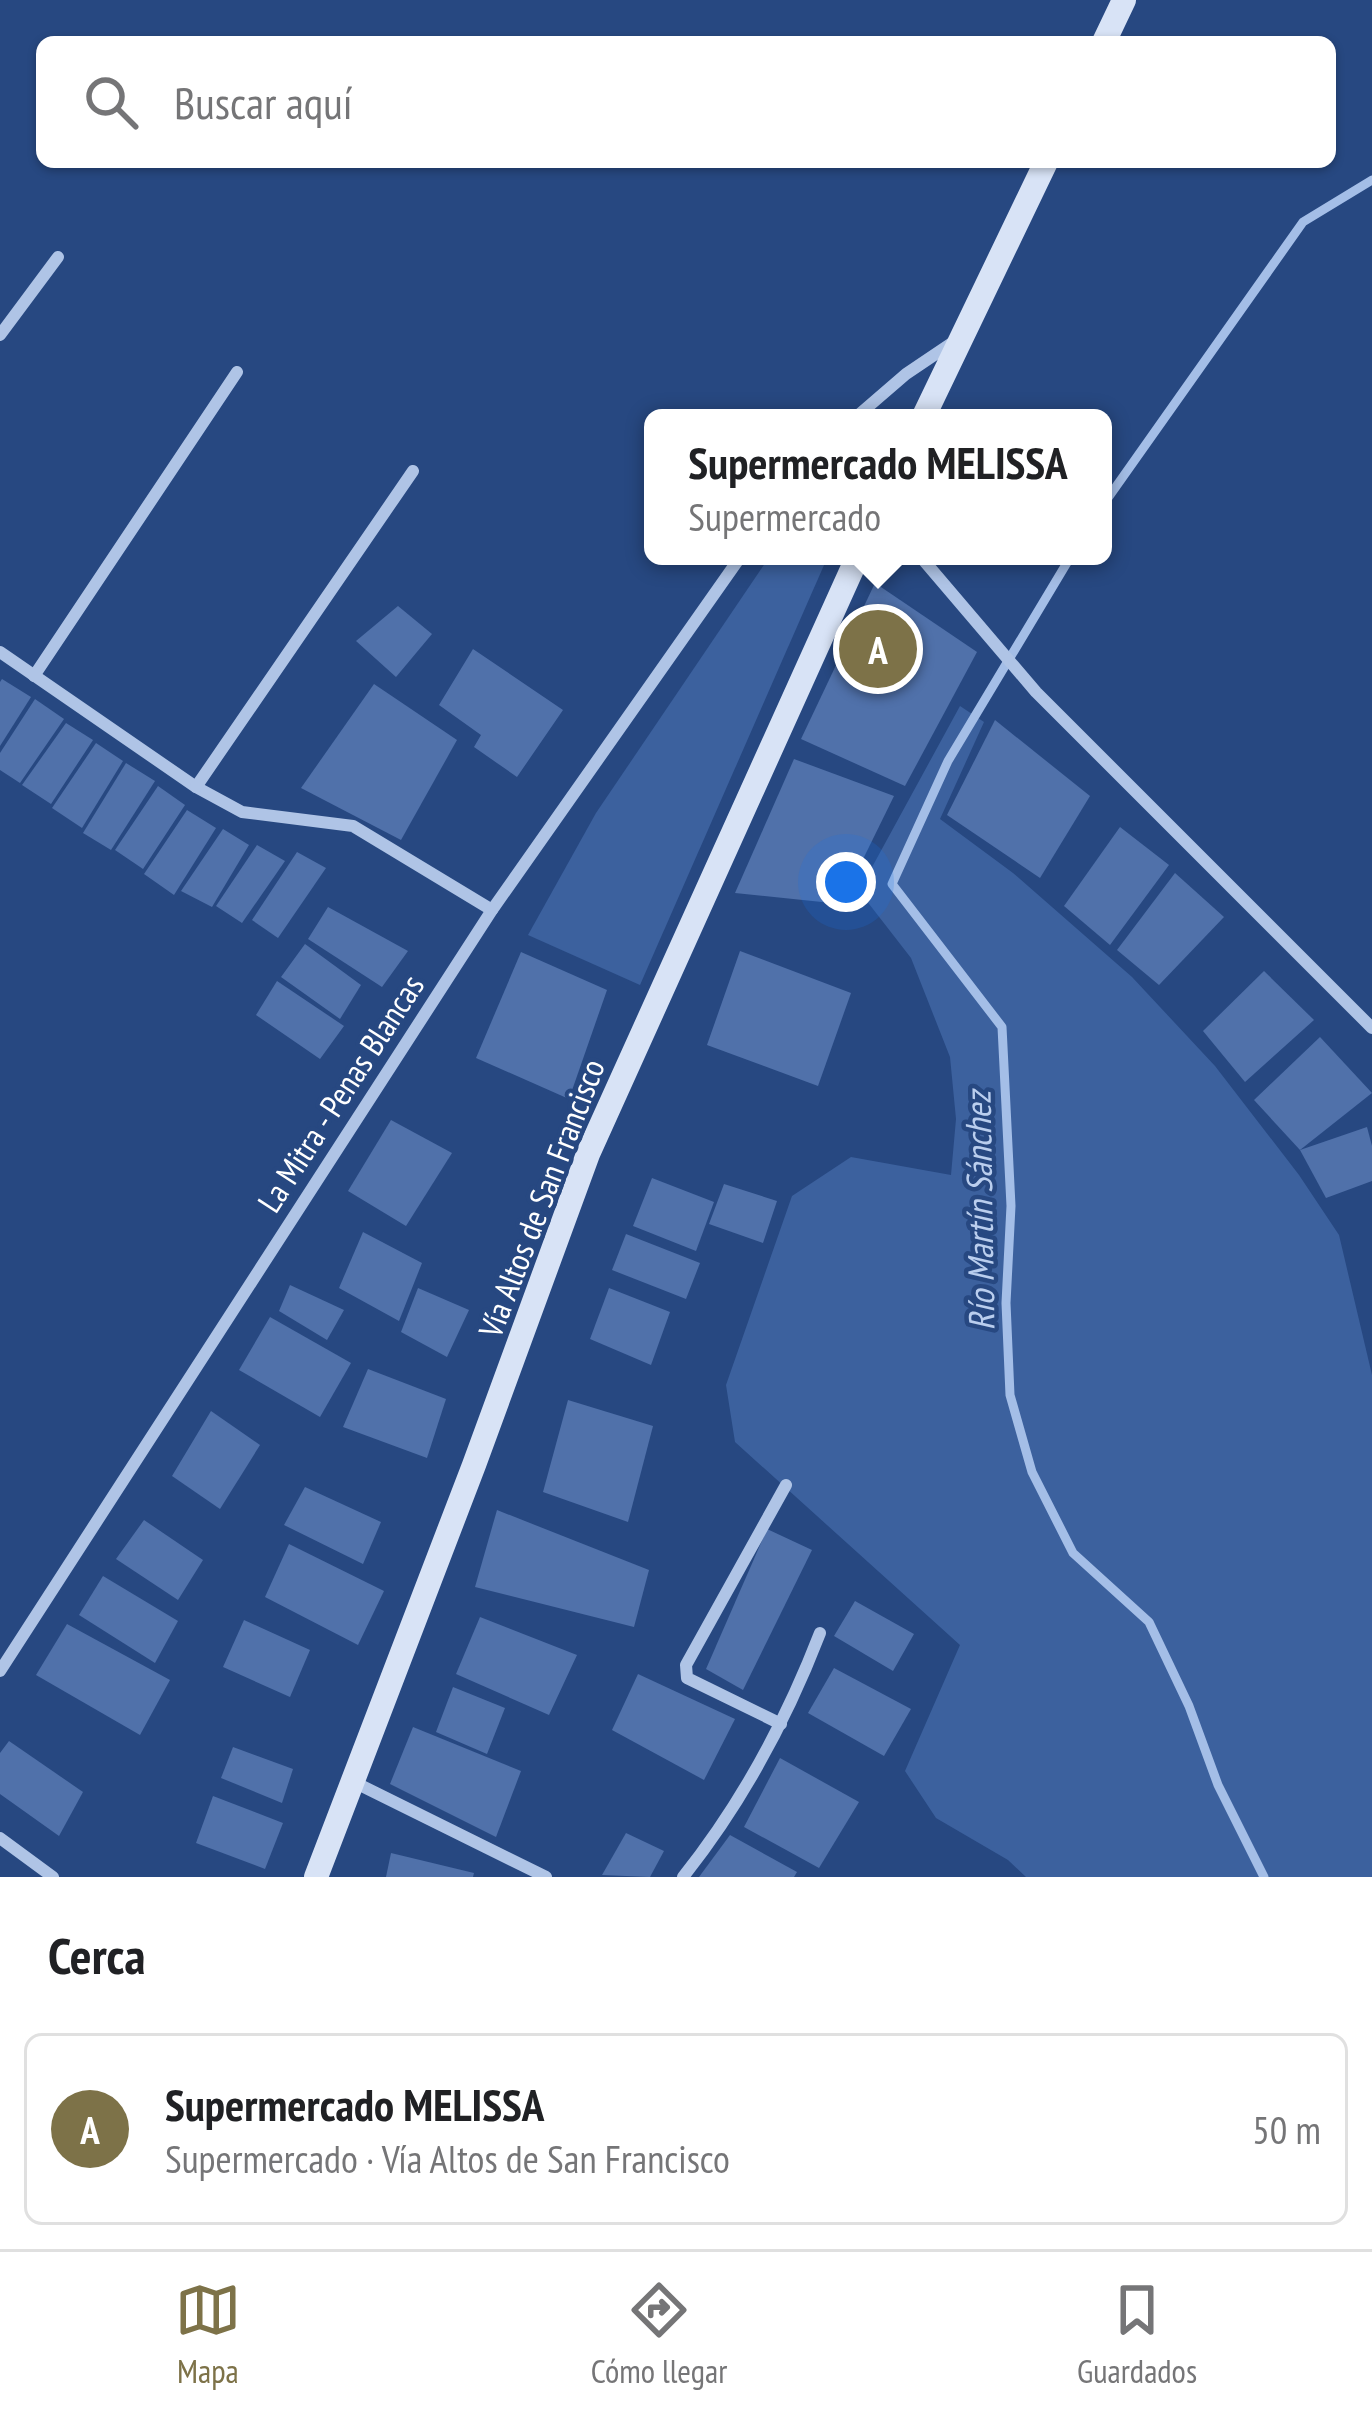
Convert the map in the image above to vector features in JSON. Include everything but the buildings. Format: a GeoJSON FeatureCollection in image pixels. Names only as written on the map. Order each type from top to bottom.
{"type":"FeatureCollection","features":[{"type":"Feature","properties":{"kind":"street"},"geometry":{"type":"LineString","coordinates":[[1107,36],[1124,0]]}},
{"type":"Feature","properties":{"kind":"street"},"geometry":{"type":"LineString","coordinates":[[927,409],[1043,168]]}},
{"type":"Feature","properties":{"kind":"street"},"geometry":{"type":"LineString","coordinates":[[0,335],[58,257]]}},
{"type":"Feature","properties":{"kind":"street"},"geometry":{"type":"LineString","coordinates":[[865,409],[963,335]]}},
{"type":"Feature","properties":{"kind":"street"},"geometry":{"type":"LineString","coordinates":[[34,676],[237,372]]}},
{"type":"Feature","properties":{"kind":"street"},"geometry":{"type":"LineString","coordinates":[[196,787],[413,471]]}},
{"type":"Feature","properties":{"kind":"street","name":"La Mitra - Penas Blancas"},"geometry":{"type":"LineString","coordinates":[[0,1671],[492,910],[735,565]]}},
{"type":"Feature","properties":{"kind":"street","name":"Vía Altos de San Francisco"},"geometry":{"type":"LineString","coordinates":[[316,1877],[588,1154],[854,565]]}},
{"type":"Feature","properties":{"kind":"street"},"geometry":{"type":"LineString","coordinates":[[928,565],[1036,692],[1372,1028]]}},
{"type":"Feature","properties":{"kind":"street"},"geometry":{"type":"LineString","coordinates":[[0,652],[196,787],[242,812],[353,826],[492,910]]}},
{"type":"Feature","properties":{"kind":"street"},"geometry":{"type":"LineString","coordinates":[[782,1724],[687,1678],[686,1665],[785,1485]]}},
{"type":"Feature","properties":{"kind":"street"},"geometry":{"type":"LineString","coordinates":[[683,1877],[746,1788],[782,1724],[820,1633]]}},
{"type":"Feature","properties":{"kind":"street"},"geometry":{"type":"LineString","coordinates":[[354,1782],[546,1877]]}},
{"type":"Feature","properties":{"kind":"street"},"geometry":{"type":"LineString","coordinates":[[0,1838],[52,1877]]}},
{"type":"Feature","properties":{"kind":"shaded area"},"geometry":{"type":"Polygon","coordinates":[[[764,565],[824,565],[640,985],[528,935],[596,813],[764,565]]]}},
{"type":"Feature","properties":{"kind":"shaded area"},"geometry":{"type":"Polygon","coordinates":[[[960,706],[984,722],[940,819],[1013,873],[1132,977],[1215,1066],[1339,1235],[1372,1375],[1372,1877],[1026,1877],[1008,1860],[936,1818],[905,1771],[960,1645],[735,1442],[726,1385],[792,1196],[851,1157],[951,1175],[956,1119],[950,1057],[911,958],[859,891],[960,706]]]}},
{"type":"Feature","properties":{"kind":"waterway","name":"Río Martín Sánchez"},"geometry":{"type":"LineString","coordinates":[[1112,492],[1303,222],[1372,180]]}},
{"type":"Feature","properties":{"kind":"waterway","name":"Río Martín Sánchez"},"geometry":{"type":"LineString","coordinates":[[1066,565],[948,761],[892,884],[1002,1027],[1011,1206],[1006,1303],[1010,1395],[1032,1472],[1073,1553],[1149,1622],[1189,1706],[1218,1785],[1264,1877]]}},
{"type":"Feature","properties":{"kind":"place","name":"Supermercado MELISSA"},"geometry":{"type":"Point","coordinates":[878,649]}}]}
